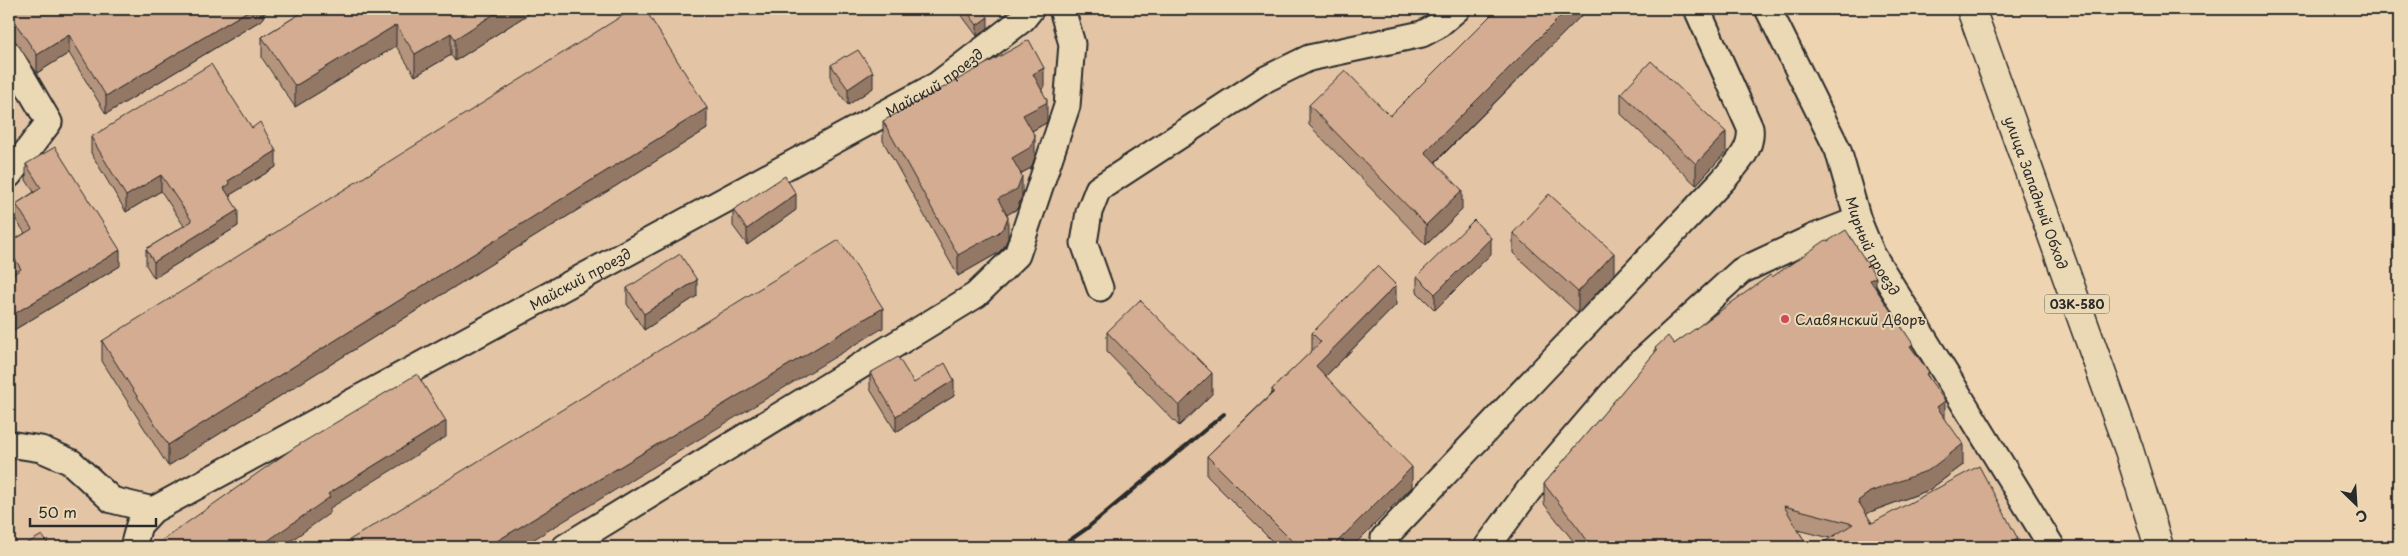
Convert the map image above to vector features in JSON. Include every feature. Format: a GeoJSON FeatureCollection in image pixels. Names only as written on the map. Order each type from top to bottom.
{"type":"FeatureCollection","features":[{"type":"Feature","properties":{"kind":"highway","name":"улица Западный Обход"},"geometry":{"type":"LineString","coordinates":[[1971,9],[2129,450],[2159,547]]}},
{"type":"Feature","properties":{"kind":"highway","name":"улица Западный Обход"},"geometry":{"type":"LineString","coordinates":[[1986,9],[2138,445],[2170,547]]}},
{"type":"Feature","properties":{"kind":"lane","name":"Майский проезд"},"geometry":{"type":"LineString","coordinates":[[133,547],[139,525],[153,510],[937,85],[1023,19],[1031,9]]}},
{"type":"Feature","properties":{"kind":"lane"},"geometry":{"type":"LineString","coordinates":[[565,547],[976,295],[1017,255],[1067,106],[1072,44],[1062,9]]}},
{"type":"Feature","properties":{"kind":"lane"},"geometry":{"type":"LineString","coordinates":[[1100,288],[1084,243],[1089,212],[1098,189],[1266,79],[1309,58],[1422,34],[1437,26],[1457,9]]}},
{"type":"Feature","properties":{"kind":"lane"},"geometry":{"type":"LineString","coordinates":[[1384,538],[1723,180],[1750,144],[1750,128],[1697,9]]}},
{"type":"Feature","properties":{"kind":"lane","name":"Мирный проезд"},"geometry":{"type":"LineString","coordinates":[[1768,9],[1838,150],[1858,220],[1872,254],[2050,547]]}},
{"type":"Feature","properties":{"kind":"lane"},"geometry":{"type":"LineString","coordinates":[[9,54],[49,122],[9,175]]}},
{"type":"Feature","properties":{"kind":"lane"},"geometry":{"type":"LineString","coordinates":[[1487,547],[1529,490],[1633,369],[1741,272],[1814,237],[1858,220]]}},
{"type":"Feature","properties":{"kind":"lane"},"geometry":{"type":"LineString","coordinates":[[9,444],[41,449],[72,462],[112,500],[153,510]]}},
{"type":"Feature","properties":{"kind":"shaded area"},"geometry":{"type":"Polygon","coordinates":[[[9,9],[1759,9],[1825,132],[1863,244],[2035,547],[9,547],[9,9]]]}},
{"type":"Feature","properties":{"kind":"building"},"geometry":{"type":"Polygon","coordinates":[[[9,9],[251,9],[106,96],[69,35],[37,55],[16,24],[9,22],[9,9]]]}},
{"type":"Feature","properties":{"kind":"building"},"geometry":{"type":"Polygon","coordinates":[[[308,9],[502,9],[455,39],[451,33],[415,54],[396,25],[295,86],[262,37],[308,9]]]}},
{"type":"Feature","properties":{"kind":"building"},"geometry":{"type":"Polygon","coordinates":[[[633,9],[645,9],[707,108],[168,445],[102,341],[633,9]]]}},
{"type":"Feature","properties":{"kind":"building"},"geometry":{"type":"Polygon","coordinates":[[[965,9],[982,9],[988,17],[977,25],[965,9]]]}},
{"type":"Feature","properties":{"kind":"building"},"geometry":{"type":"Polygon","coordinates":[[[1497,9],[1568,9],[1425,152],[1462,190],[1426,225],[1309,105],[1345,70],[1390,116],[1497,9]]]}},
{"type":"Feature","properties":{"kind":"building"},"geometry":{"type":"Polygon","coordinates":[[[1029,40],[1044,68],[1033,74],[1047,100],[1046,103],[1023,115],[1035,136],[1031,147],[1012,158],[1022,176],[1017,189],[998,199],[1008,217],[1004,227],[998,233],[958,255],[883,121],[1029,40]]]}},
{"type":"Feature","properties":{"kind":"building"},"geometry":{"type":"Polygon","coordinates":[[[858,50],[873,72],[848,89],[831,65],[858,50]]]}},
{"type":"Feature","properties":{"kind":"building"},"geometry":{"type":"Polygon","coordinates":[[[1651,61],[1726,132],[1696,164],[1621,93],[1651,61]]]}},
{"type":"Feature","properties":{"kind":"building"},"geometry":{"type":"Polygon","coordinates":[[[211,64],[252,128],[260,122],[276,151],[228,181],[230,184],[224,188],[238,210],[154,262],[146,249],[192,221],[161,175],[126,196],[91,137],[211,64]]]}},
{"type":"Feature","properties":{"kind":"building"},"geometry":{"type":"Polygon","coordinates":[[[55,147],[120,250],[9,317],[9,277],[21,269],[9,249],[9,243],[32,229],[16,204],[41,188],[26,164],[55,147]]]}},
{"type":"Feature","properties":{"kind":"building"},"geometry":{"type":"Polygon","coordinates":[[[785,176],[796,194],[747,229],[733,210],[785,176]]]}},
{"type":"Feature","properties":{"kind":"building"},"geometry":{"type":"Polygon","coordinates":[[[1549,194],[1614,253],[1578,292],[1513,233],[1549,194]]]}},
{"type":"Feature","properties":{"kind":"building"},"geometry":{"type":"Polygon","coordinates":[[[1474,220],[1491,238],[1435,294],[1417,276],[1474,220]]]}},
{"type":"Feature","properties":{"kind":"building"},"geometry":{"type":"Polygon","coordinates":[[[1846,230],[1876,277],[1870,280],[1913,344],[1910,346],[1929,372],[1926,374],[1945,401],[1937,407],[1963,444],[1929,470],[1870,492],[1858,501],[1872,523],[1979,466],[2018,539],[2003,547],[1816,547],[1853,524],[1784,506],[1808,547],[1592,547],[1544,484],[1657,350],[1655,348],[1668,336],[1674,344],[1770,275],[1772,277],[1826,240],[1828,241],[1846,230]]]}},
{"type":"Feature","properties":{"kind":"building"},"geometry":{"type":"Polygon","coordinates":[[[839,240],[883,308],[487,547],[338,547],[839,240]]]}},
{"type":"Feature","properties":{"kind":"building"},"geometry":{"type":"Polygon","coordinates":[[[680,254],[697,280],[644,314],[627,288],[680,254]]]}},
{"type":"Feature","properties":{"kind":"building"},"geometry":{"type":"Polygon","coordinates":[[[1377,266],[1396,285],[1316,366],[1412,467],[1332,547],[1298,547],[1207,456],[1274,392],[1272,389],[1321,342],[1312,333],[1377,266]]]}},
{"type":"Feature","properties":{"kind":"building"},"geometry":{"type":"Polygon","coordinates":[[[1140,300],[1212,373],[1179,406],[1107,332],[1140,300]]]}},
{"type":"Feature","properties":{"kind":"building"},"geometry":{"type":"Polygon","coordinates":[[[898,357],[914,383],[945,363],[954,380],[896,416],[870,373],[898,357]]]}},
{"type":"Feature","properties":{"kind":"building"},"geometry":{"type":"Polygon","coordinates":[[[417,374],[446,421],[328,494],[330,497],[259,547],[161,547],[158,543],[295,447],[417,374]]]}},
{"type":"Feature","properties":{"kind":"building"},"geometry":{"type":"Polygon","coordinates":[[[42,535],[50,547],[21,547],[42,535]]]}},
{"type":"Feature","properties":{"kind":"building"},"geometry":{"type":"Polygon","coordinates":[[[652,541],[656,547],[642,547],[652,541]]]}},
{"type":"Feature","properties":{"kind":"railway"},"geometry":{"type":"LineString","coordinates":[[1060,547],[1086,529],[1224,414]]}},
{"type":"Feature","properties":{"kind":"place","name":"Cлавянский Дворъ"},"geometry":{"type":"Point","coordinates":[1785,319]}}]}
